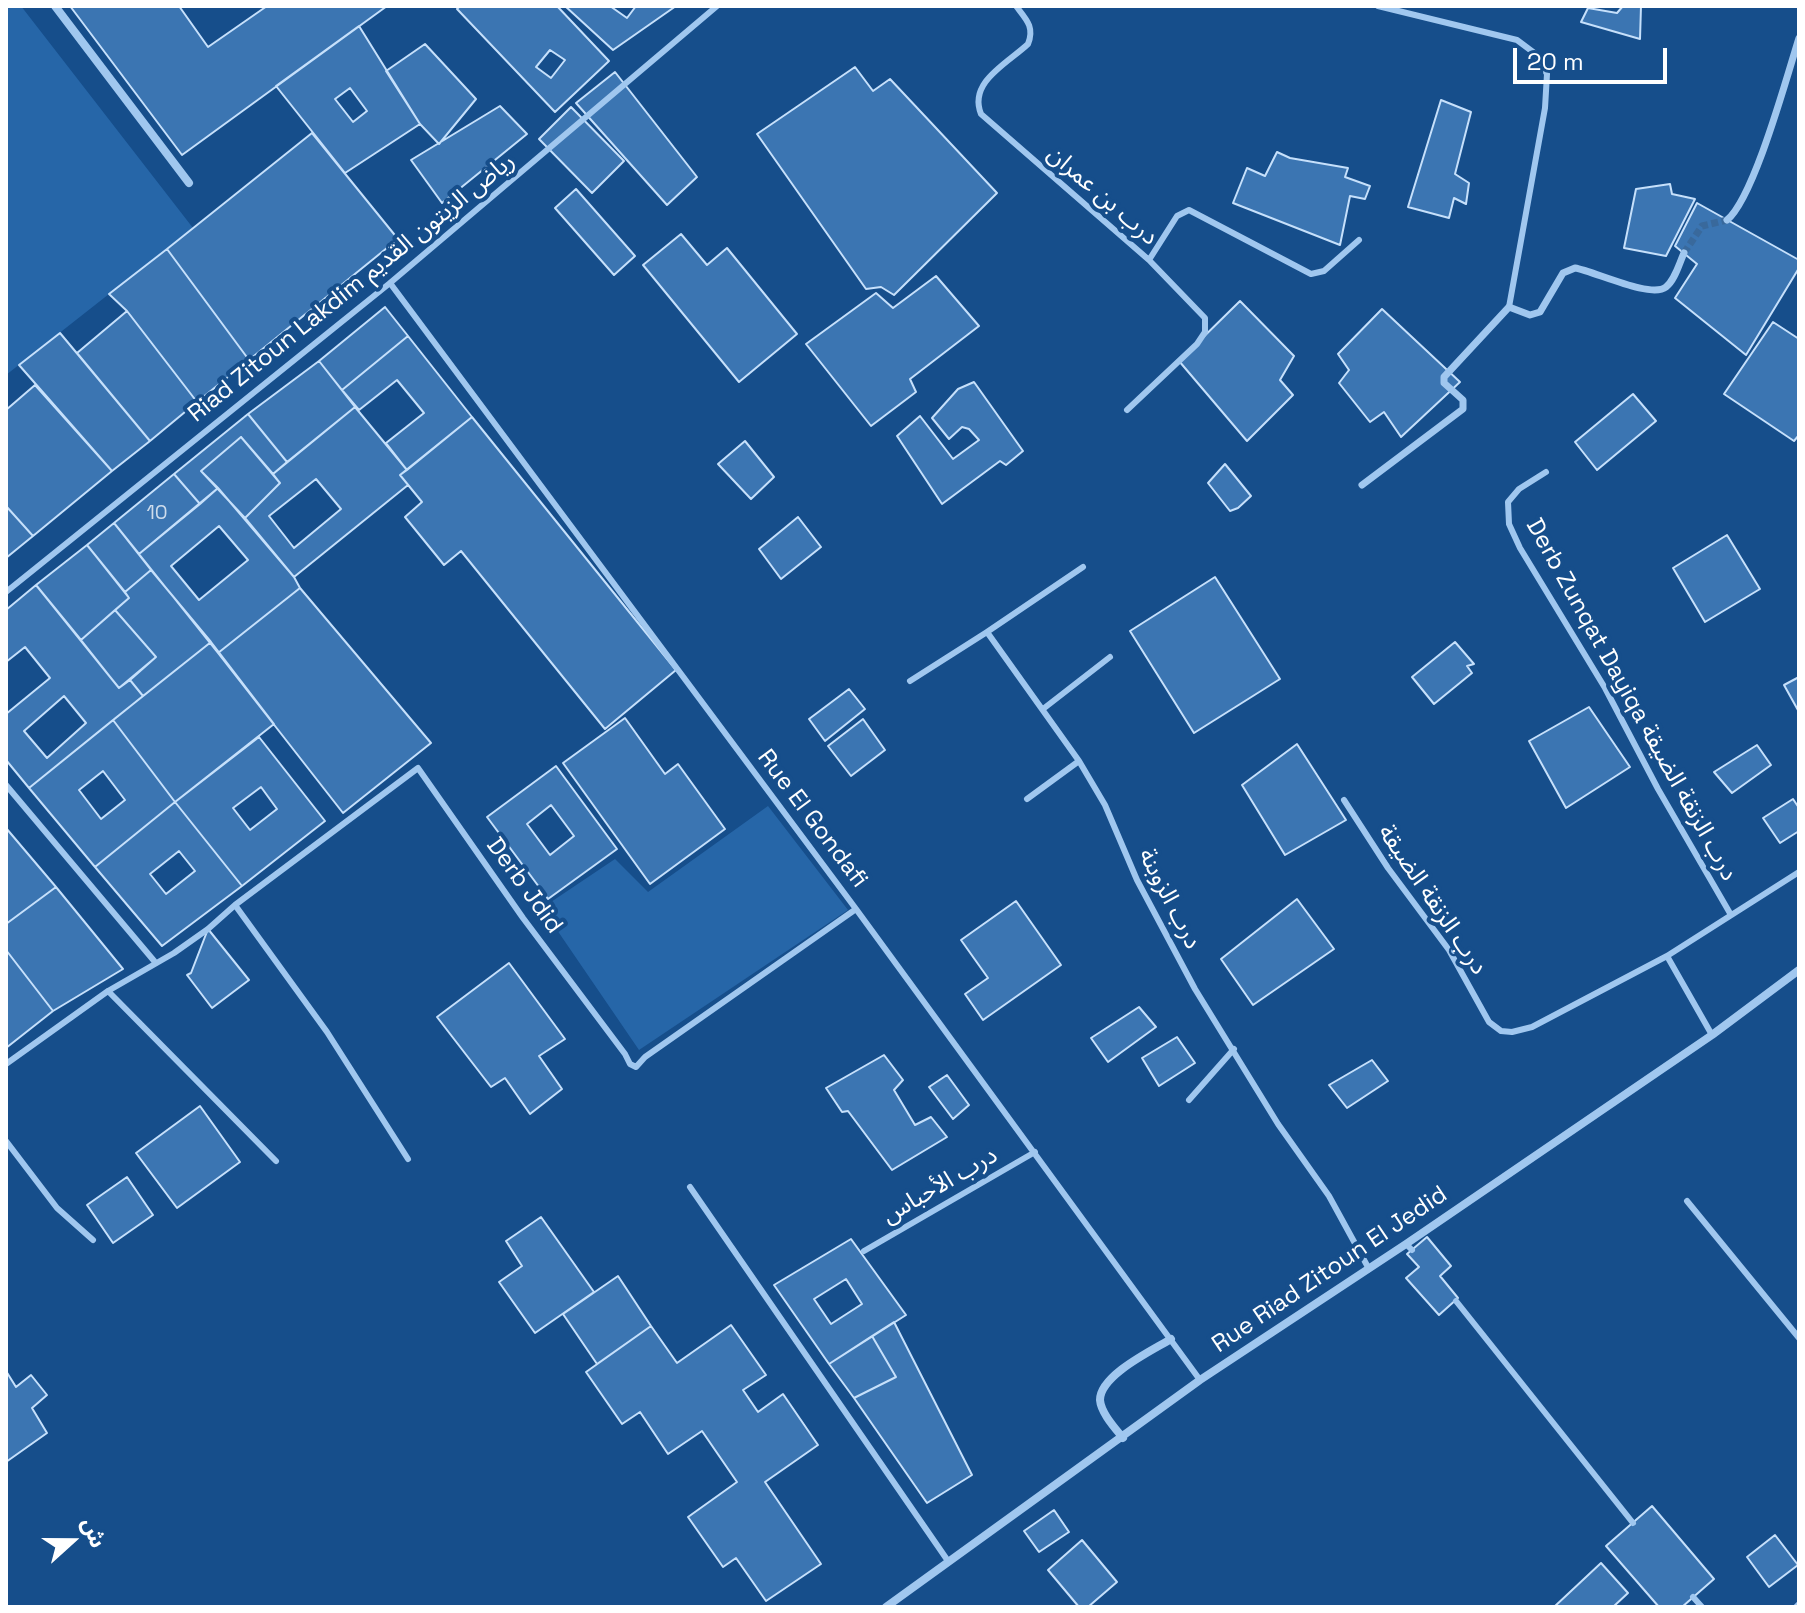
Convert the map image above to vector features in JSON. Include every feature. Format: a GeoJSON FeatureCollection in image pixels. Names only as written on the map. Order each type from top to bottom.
{"type":"FeatureCollection","features":[{"type":"Feature","properties":{"kind":"street"},"geometry":{"type":"LineString","coordinates":[[55,6],[189,183]]}},
{"type":"Feature","properties":{"kind":"street"},"geometry":{"type":"LineString","coordinates":[[1727,220],[1738,207],[1769,132],[1799,38]]}},
{"type":"Feature","properties":{"kind":"street"},"geometry":{"type":"LineString","coordinates":[[1362,485],[1463,409],[1463,400],[1444,383],[1444,377],[1509,307],[1530,315],[1540,312],[1563,273],[1575,268],[1657,291],[1672,280],[1684,253]]}},
{"type":"Feature","properties":{"kind":"street","name":"Rue Riad Zitoun El Jedid"},"geometry":{"type":"LineString","coordinates":[[886,1607],[1200,1380],[1369,1269],[1409,1247],[1712,1035],[1799,970]]}},
{"type":"Feature","properties":{"kind":"street"},"geometry":{"type":"LineString","coordinates":[[1123,1438],[1108,1419],[1100,1402],[1102,1391],[1132,1362],[1171,1339]]}},
{"type":"Feature","properties":{"kind":"lane","name":"Riad Zitoun Lakdim رياض الزيتون القديم"},"geometry":{"type":"LineString","coordinates":[[6,592],[390,283],[717,6]]}},
{"type":"Feature","properties":{"kind":"lane","name":"درب بن عمران"},"geometry":{"type":"LineString","coordinates":[[1016,6],[1028,22],[1031,35],[1028,44],[984,82],[978,91],[981,114],[1149,260],[1205,318],[1205,332],[1197,344],[1127,410]]}},
{"type":"Feature","properties":{"kind":"lane"},"geometry":{"type":"LineString","coordinates":[[1378,6],[1517,40],[1537,55],[1547,74],[1545,108],[1509,307]]}},
{"type":"Feature","properties":{"kind":"lane"},"geometry":{"type":"LineString","coordinates":[[1149,260],[1177,216],[1189,210],[1311,274],[1324,271],[1359,240]]}},
{"type":"Feature","properties":{"kind":"lane","name":"Rue El Gondafi"},"geometry":{"type":"LineString","coordinates":[[390,283],[856,909],[1200,1380]]}},
{"type":"Feature","properties":{"kind":"lane","name":"Derb Zunqat Dayiqa درب الزنقة الضيقة"},"geometry":{"type":"LineString","coordinates":[[1546,472],[1519,489],[1508,502],[1509,524],[1527,560],[1605,688],[1658,789],[1731,915]]}},
{"type":"Feature","properties":{"kind":"lane"},"geometry":{"type":"LineString","coordinates":[[910,681],[1083,567]]}},
{"type":"Feature","properties":{"kind":"lane","name":"درب الزوبنة"},"geometry":{"type":"LineString","coordinates":[[987,632],[1079,761],[1105,805],[1137,880],[1195,989],[1278,1124],[1329,1196],[1369,1269]]}},
{"type":"Feature","properties":{"kind":"lane"},"geometry":{"type":"LineString","coordinates":[[1043,709],[1110,657]]}},
{"type":"Feature","properties":{"kind":"lane"},"geometry":{"type":"LineString","coordinates":[[1027,799],[1079,761]]}},
{"type":"Feature","properties":{"kind":"lane","name":"Derb Jdid"},"geometry":{"type":"LineString","coordinates":[[6,1064],[108,991],[185,945],[418,768],[523,918],[630,1064],[636,1067],[645,1057],[856,909]]}},
{"type":"Feature","properties":{"kind":"lane"},"geometry":{"type":"LineString","coordinates":[[6,785],[155,962]]}},
{"type":"Feature","properties":{"kind":"lane","name":"درب الزنقة الضيقة"},"geometry":{"type":"LineString","coordinates":[[1344,800],[1388,868],[1449,950],[1489,1022],[1501,1031],[1532,1027]]}},
{"type":"Feature","properties":{"kind":"lane","name":"Derb Zunqat Dayiqa درب الزنقة الضيقة"},"geometry":{"type":"LineString","coordinates":[[1532,1027],[1667,956],[1799,872]]}},
{"type":"Feature","properties":{"kind":"lane"},"geometry":{"type":"LineString","coordinates":[[235,905],[327,1032],[408,1159]]}},
{"type":"Feature","properties":{"kind":"lane"},"geometry":{"type":"LineString","coordinates":[[1667,956],[1712,1035]]}},
{"type":"Feature","properties":{"kind":"lane"},"geometry":{"type":"LineString","coordinates":[[108,991],[276,1161]]}},
{"type":"Feature","properties":{"kind":"lane"},"geometry":{"type":"LineString","coordinates":[[1189,1100],[1234,1049]]}},
{"type":"Feature","properties":{"kind":"lane"},"geometry":{"type":"LineString","coordinates":[[6,1141],[57,1208],[93,1240]]}},
{"type":"Feature","properties":{"kind":"lane","name":"درب الأحباس"},"geometry":{"type":"LineString","coordinates":[[864,1251],[1035,1152]]}},
{"type":"Feature","properties":{"kind":"lane"},"geometry":{"type":"LineString","coordinates":[[690,1187],[948,1561]]}},
{"type":"Feature","properties":{"kind":"lane"},"geometry":{"type":"LineString","coordinates":[[1687,1201],[1799,1338]]}},
{"type":"Feature","properties":{"kind":"lane"},"geometry":{"type":"LineString","coordinates":[[1456,1301],[1633,1523]]}},
{"type":"Feature","properties":{"kind":"lane"},"geometry":{"type":"LineString","coordinates":[[1693,1597],[1702,1607]]}},
{"type":"Feature","properties":{"kind":"shaded area"},"geometry":{"type":"Polygon","coordinates":[[[6,6],[21,6],[193,228],[6,375],[6,6]]]}},
{"type":"Feature","properties":{"kind":"shaded area"},"geometry":{"type":"Polygon","coordinates":[[[768,806],[848,910],[639,1050],[542,908],[615,859],[648,892],[768,806]]]}},
{"type":"Feature","properties":{"kind":"building"},"geometry":{"type":"Polygon","coordinates":[[[70,6],[179,6],[208,47],[267,6],[387,6],[182,155],[70,6]]]}},
{"type":"Feature","properties":{"kind":"building"},"geometry":{"type":"Polygon","coordinates":[[[460,6],[557,6],[609,61],[555,112],[457,9],[460,6]],[[550,50],[536,67],[551,78],[565,60],[550,50]]]}},
{"type":"Feature","properties":{"kind":"building"},"geometry":{"type":"Polygon","coordinates":[[[565,6],[610,6],[627,18],[636,6],[676,6],[613,50],[565,6]]]}},
{"type":"Feature","properties":{"kind":"building"},"geometry":{"type":"Polygon","coordinates":[[[1623,6],[1641,6],[1640,39],[1581,22],[1588,8],[1617,13],[1623,6]]]}},
{"type":"Feature","properties":{"kind":"building"},"geometry":{"type":"Polygon","coordinates":[[[359,26],[420,124],[345,173],[276,86],[359,26]],[[350,88],[335,99],[353,122],[367,111],[350,88]]]}},
{"type":"Feature","properties":{"kind":"building"},"geometry":{"type":"Polygon","coordinates":[[[425,44],[476,99],[439,144],[420,124],[386,71],[425,44]]]}},
{"type":"Feature","properties":{"kind":"building"},"geometry":{"type":"Polygon","coordinates":[[[855,67],[873,91],[890,79],[997,193],[894,295],[881,287],[866,289],[757,134],[855,67]]]}},
{"type":"Feature","properties":{"kind":"building"},"geometry":{"type":"Polygon","coordinates":[[[615,72],[697,177],[667,205],[576,103],[615,72]]]}},
{"type":"Feature","properties":{"kind":"building"},"geometry":{"type":"Polygon","coordinates":[[[1441,100],[1471,112],[1455,174],[1469,183],[1466,204],[1454,198],[1449,218],[1408,207],[1441,100]]]}},
{"type":"Feature","properties":{"kind":"building"},"geometry":{"type":"Polygon","coordinates":[[[500,106],[527,134],[442,203],[411,160],[500,106]]]}},
{"type":"Feature","properties":{"kind":"building"},"geometry":{"type":"Polygon","coordinates":[[[571,107],[624,161],[592,193],[539,139],[571,107]]]}},
{"type":"Feature","properties":{"kind":"building"},"geometry":{"type":"Polygon","coordinates":[[[312,133],[398,239],[249,360],[167,249],[312,133]]]}},
{"type":"Feature","properties":{"kind":"building"},"geometry":{"type":"Polygon","coordinates":[[[1277,152],[1290,158],[1348,168],[1345,177],[1370,186],[1365,199],[1350,196],[1340,245],[1233,203],[1247,168],[1265,176],[1277,152]]]}},
{"type":"Feature","properties":{"kind":"building"},"geometry":{"type":"Polygon","coordinates":[[[1670,184],[1672,194],[1695,199],[1666,256],[1624,248],[1636,189],[1670,184]]]}},
{"type":"Feature","properties":{"kind":"building"},"geometry":{"type":"Polygon","coordinates":[[[576,189],[635,256],[614,275],[555,208],[576,189]]]}},
{"type":"Feature","properties":{"kind":"building"},"geometry":{"type":"Polygon","coordinates":[[[1697,203],[1799,260],[1799,268],[1746,355],[1675,298],[1697,264],[1675,246],[1697,203]]]}},
{"type":"Feature","properties":{"kind":"building"},"geometry":{"type":"Polygon","coordinates":[[[681,234],[707,265],[727,248],[797,334],[739,382],[643,265],[681,234]]]}},
{"type":"Feature","properties":{"kind":"building"},"geometry":{"type":"Polygon","coordinates":[[[167,249],[249,360],[197,402],[127,311],[109,294],[167,249]]]}},
{"type":"Feature","properties":{"kind":"building"},"geometry":{"type":"Polygon","coordinates":[[[936,276],[979,326],[910,379],[916,392],[871,426],[806,344],[876,293],[893,308],[936,276]]]}},
{"type":"Feature","properties":{"kind":"building"},"geometry":{"type":"Polygon","coordinates":[[[1240,301],[1294,356],[1280,380],[1293,395],[1247,441],[1179,361],[1240,301]]]}},
{"type":"Feature","properties":{"kind":"building"},"geometry":{"type":"Polygon","coordinates":[[[385,307],[408,336],[342,390],[319,361],[385,307]]]}},
{"type":"Feature","properties":{"kind":"building"},"geometry":{"type":"Polygon","coordinates":[[[1382,309],[1460,382],[1401,437],[1384,412],[1370,422],[1339,383],[1349,370],[1338,354],[1382,309]]]}},
{"type":"Feature","properties":{"kind":"building"},"geometry":{"type":"Polygon","coordinates":[[[127,311],[197,402],[150,441],[77,353],[127,311]]]}},
{"type":"Feature","properties":{"kind":"building"},"geometry":{"type":"Polygon","coordinates":[[[1773,322],[1799,339],[1799,435],[1794,441],[1724,394],[1773,322]]]}},
{"type":"Feature","properties":{"kind":"building"},"geometry":{"type":"Polygon","coordinates":[[[60,333],[150,441],[112,471],[19,365],[60,333]]]}},
{"type":"Feature","properties":{"kind":"building"},"geometry":{"type":"Polygon","coordinates":[[[408,336],[472,417],[407,470],[386,443],[424,413],[397,380],[359,410],[342,390],[408,336]]]}},
{"type":"Feature","properties":{"kind":"building"},"geometry":{"type":"Polygon","coordinates":[[[319,361],[355,407],[287,462],[248,414],[319,361]]]}},
{"type":"Feature","properties":{"kind":"building"},"geometry":{"type":"Polygon","coordinates":[[[974,382],[1023,451],[1006,465],[1000,461],[942,504],[897,436],[920,416],[953,459],[979,440],[969,429],[962,427],[949,439],[932,418],[958,389],[974,382]]]}},
{"type":"Feature","properties":{"kind":"building"},"geometry":{"type":"Polygon","coordinates":[[[35,385],[112,471],[33,536],[6,506],[6,410],[35,385]]]}},
{"type":"Feature","properties":{"kind":"building"},"geometry":{"type":"Polygon","coordinates":[[[1633,394],[1656,421],[1597,470],[1575,442],[1633,394]]]}},
{"type":"Feature","properties":{"kind":"building"},"geometry":{"type":"Polygon","coordinates":[[[355,407],[407,470],[400,475],[408,485],[294,577],[245,518],[280,483],[273,474],[355,407]],[[316,479],[269,516],[294,548],[341,509],[316,479]]]}},
{"type":"Feature","properties":{"kind":"building"},"geometry":{"type":"Polygon","coordinates":[[[248,414],[287,462],[273,474],[241,437],[201,471],[218,488],[200,504],[174,474],[248,414]]]}},
{"type":"Feature","properties":{"kind":"building"},"geometry":{"type":"Polygon","coordinates":[[[472,417],[676,670],[605,729],[461,551],[444,565],[405,517],[422,502],[400,475],[472,417]]]}},
{"type":"Feature","properties":{"kind":"building"},"geometry":{"type":"Polygon","coordinates":[[[241,437],[280,483],[245,518],[201,471],[241,437]]]}},
{"type":"Feature","properties":{"kind":"building"},"geometry":{"type":"Polygon","coordinates":[[[745,441],[774,477],[751,499],[718,464],[745,441]]]}},
{"type":"Feature","properties":{"kind":"building"},"geometry":{"type":"Polygon","coordinates":[[[1225,464],[1251,496],[1230,511],[1208,483],[1225,464]]]}},
{"type":"Feature","properties":{"kind":"building"},"geometry":{"type":"Polygon","coordinates":[[[174,474],[200,504],[139,554],[114,523],[174,474]]]}},
{"type":"Feature","properties":{"kind":"building"},"geometry":{"type":"Polygon","coordinates":[[[218,488],[300,588],[218,653],[139,554],[218,488]],[[219,526],[171,566],[199,600],[248,560],[219,526]]]}},
{"type":"Feature","properties":{"kind":"building"},"geometry":{"type":"Polygon","coordinates":[[[6,506],[33,536],[6,558],[6,506]]]}},
{"type":"Feature","properties":{"kind":"building"},"geometry":{"type":"Polygon","coordinates":[[[798,517],[821,547],[781,579],[759,549],[798,517]]]}},
{"type":"Feature","properties":{"kind":"building"},"geometry":{"type":"Polygon","coordinates":[[[114,523],[151,570],[125,592],[87,545],[114,523]]]}},
{"type":"Feature","properties":{"kind":"building"},"geometry":{"type":"Polygon","coordinates":[[[1727,535],[1760,589],[1705,622],[1673,568],[1727,535]]]}},
{"type":"Feature","properties":{"kind":"building"},"geometry":{"type":"Polygon","coordinates":[[[87,545],[129,598],[81,640],[36,585],[87,545]]]}},
{"type":"Feature","properties":{"kind":"building"},"geometry":{"type":"Polygon","coordinates":[[[151,570],[211,642],[143,696],[130,680],[156,657],[115,610],[129,598],[125,592],[151,570]]]}},
{"type":"Feature","properties":{"kind":"building"},"geometry":{"type":"Polygon","coordinates":[[[1215,577],[1280,679],[1194,733],[1130,631],[1215,577]]]}},
{"type":"Feature","properties":{"kind":"building"},"geometry":{"type":"Polygon","coordinates":[[[36,585],[119,688],[130,680],[143,696],[29,788],[6,760],[6,714],[50,678],[25,647],[6,662],[6,610],[36,585]],[[64,696],[24,731],[47,758],[86,723],[64,696]]]}},
{"type":"Feature","properties":{"kind":"building"},"geometry":{"type":"Polygon","coordinates":[[[300,588],[431,743],[343,813],[218,653],[300,588]]]}},
{"type":"Feature","properties":{"kind":"building"},"geometry":{"type":"Polygon","coordinates":[[[115,610],[156,657],[119,688],[81,640],[115,610]]]}},
{"type":"Feature","properties":{"kind":"building"},"geometry":{"type":"Polygon","coordinates":[[[211,642],[274,724],[175,802],[113,720],[211,642]]]}},
{"type":"Feature","properties":{"kind":"building"},"geometry":{"type":"Polygon","coordinates":[[[1455,642],[1474,664],[1467,666],[1472,673],[1434,704],[1412,677],[1455,642]]]}},
{"type":"Feature","properties":{"kind":"building"},"geometry":{"type":"Polygon","coordinates":[[[1799,677],[1799,712],[1784,685],[1799,677]]]}},
{"type":"Feature","properties":{"kind":"building"},"geometry":{"type":"Polygon","coordinates":[[[849,689],[865,709],[825,741],[809,719],[849,689]]]}},
{"type":"Feature","properties":{"kind":"building"},"geometry":{"type":"Polygon","coordinates":[[[1589,707],[1630,767],[1566,808],[1529,741],[1589,707]]]}},
{"type":"Feature","properties":{"kind":"building"},"geometry":{"type":"Polygon","coordinates":[[[625,718],[665,774],[678,764],[725,829],[650,884],[563,763],[625,718]]]}},
{"type":"Feature","properties":{"kind":"building"},"geometry":{"type":"Polygon","coordinates":[[[863,719],[885,750],[851,776],[828,746],[863,719]]]}},
{"type":"Feature","properties":{"kind":"building"},"geometry":{"type":"Polygon","coordinates":[[[113,720],[175,802],[95,867],[29,788],[113,720]],[[103,771],[79,790],[101,819],[125,800],[103,771]]]}},
{"type":"Feature","properties":{"kind":"building"},"geometry":{"type":"Polygon","coordinates":[[[259,737],[325,821],[242,886],[175,802],[259,737]],[[261,787],[233,808],[250,830],[277,809],[261,787]]]}},
{"type":"Feature","properties":{"kind":"building"},"geometry":{"type":"Polygon","coordinates":[[[1297,744],[1346,820],[1285,855],[1242,785],[1297,744]]]}},
{"type":"Feature","properties":{"kind":"building"},"geometry":{"type":"Polygon","coordinates":[[[1757,745],[1771,765],[1732,793],[1714,772],[1757,745]]]}},
{"type":"Feature","properties":{"kind":"building"},"geometry":{"type":"Polygon","coordinates":[[[556,766],[617,849],[548,899],[487,817],[556,766]],[[551,805],[527,824],[550,855],[574,836],[551,805]]]}},
{"type":"Feature","properties":{"kind":"building"},"geometry":{"type":"Polygon","coordinates":[[[1793,799],[1799,808],[1799,831],[1780,843],[1763,818],[1793,799]]]}},
{"type":"Feature","properties":{"kind":"building"},"geometry":{"type":"Polygon","coordinates":[[[175,802],[242,886],[162,946],[95,867],[175,802]],[[179,851],[150,874],[166,894],[195,871],[179,851]]]}},
{"type":"Feature","properties":{"kind":"building"},"geometry":{"type":"Polygon","coordinates":[[[6,828],[56,887],[6,924],[6,828]]]}},
{"type":"Feature","properties":{"kind":"building"},"geometry":{"type":"Polygon","coordinates":[[[56,887],[123,969],[53,1011],[6,950],[6,924],[56,887]]]}},
{"type":"Feature","properties":{"kind":"building"},"geometry":{"type":"Polygon","coordinates":[[[1297,899],[1334,949],[1253,1005],[1221,959],[1297,899]]]}},
{"type":"Feature","properties":{"kind":"building"},"geometry":{"type":"Polygon","coordinates":[[[1016,901],[1061,965],[983,1020],[965,994],[988,978],[961,940],[1016,901]]]}},
{"type":"Feature","properties":{"kind":"building"},"geometry":{"type":"Polygon","coordinates":[[[208,929],[249,980],[212,1008],[187,975],[191,973],[208,929]]]}},
{"type":"Feature","properties":{"kind":"building"},"geometry":{"type":"Polygon","coordinates":[[[6,950],[53,1011],[6,1048],[6,950]]]}},
{"type":"Feature","properties":{"kind":"building"},"geometry":{"type":"Polygon","coordinates":[[[509,963],[565,1039],[539,1056],[562,1089],[530,1114],[505,1078],[491,1087],[437,1017],[509,963]]]}},
{"type":"Feature","properties":{"kind":"building"},"geometry":{"type":"Polygon","coordinates":[[[1139,1007],[1156,1027],[1108,1062],[1091,1038],[1139,1007]]]}},
{"type":"Feature","properties":{"kind":"building"},"geometry":{"type":"Polygon","coordinates":[[[1177,1037],[1195,1063],[1159,1086],[1142,1058],[1177,1037]]]}},
{"type":"Feature","properties":{"kind":"building"},"geometry":{"type":"Polygon","coordinates":[[[884,1055],[903,1080],[894,1090],[915,1125],[931,1117],[947,1137],[892,1170],[848,1111],[842,1112],[826,1088],[884,1055]]]}},
{"type":"Feature","properties":{"kind":"building"},"geometry":{"type":"Polygon","coordinates":[[[1372,1060],[1388,1081],[1347,1108],[1329,1085],[1372,1060]]]}},
{"type":"Feature","properties":{"kind":"building"},"geometry":{"type":"Polygon","coordinates":[[[947,1075],[969,1105],[953,1119],[929,1087],[947,1075]]]}},
{"type":"Feature","properties":{"kind":"building"},"geometry":{"type":"Polygon","coordinates":[[[200,1106],[240,1162],[177,1208],[136,1153],[200,1106]]]}},
{"type":"Feature","properties":{"kind":"building"},"geometry":{"type":"Polygon","coordinates":[[[127,1177],[153,1215],[113,1243],[87,1205],[127,1177]]]}},
{"type":"Feature","properties":{"kind":"building"},"geometry":{"type":"Polygon","coordinates":[[[541,1217],[594,1292],[535,1333],[499,1282],[522,1266],[506,1241],[541,1217]]]}},
{"type":"Feature","properties":{"kind":"building"},"geometry":{"type":"Polygon","coordinates":[[[1427,1237],[1451,1266],[1440,1276],[1458,1298],[1439,1315],[1406,1278],[1419,1267],[1407,1254],[1427,1237]]]}},
{"type":"Feature","properties":{"kind":"building"},"geometry":{"type":"Polygon","coordinates":[[[851,1239],[906,1315],[829,1364],[774,1285],[851,1239]],[[846,1279],[814,1299],[831,1324],[862,1304],[846,1279]]]}},
{"type":"Feature","properties":{"kind":"building"},"geometry":{"type":"Polygon","coordinates":[[[618,1276],[651,1326],[597,1364],[563,1314],[618,1276]]]}},
{"type":"Feature","properties":{"kind":"building"},"geometry":{"type":"Polygon","coordinates":[[[894,1322],[972,1475],[927,1503],[854,1398],[896,1377],[872,1336],[894,1322]]]}},
{"type":"Feature","properties":{"kind":"building"},"geometry":{"type":"Polygon","coordinates":[[[731,1325],[766,1375],[743,1390],[758,1412],[783,1394],[818,1445],[765,1482],[821,1564],[766,1601],[736,1558],[723,1567],[688,1517],[737,1482],[702,1431],[668,1454],[640,1412],[622,1424],[586,1372],[651,1326],[677,1363],[731,1325]]]}},
{"type":"Feature","properties":{"kind":"building"},"geometry":{"type":"Polygon","coordinates":[[[872,1336],[896,1377],[854,1398],[829,1364],[872,1336]]]}},
{"type":"Feature","properties":{"kind":"building"},"geometry":{"type":"Polygon","coordinates":[[[6,1371],[16,1387],[31,1375],[47,1395],[32,1408],[47,1433],[6,1462],[6,1371]]]}},
{"type":"Feature","properties":{"kind":"building"},"geometry":{"type":"Polygon","coordinates":[[[1652,1506],[1714,1579],[1682,1607],[1659,1607],[1606,1546],[1652,1506]]]}},
{"type":"Feature","properties":{"kind":"building"},"geometry":{"type":"Polygon","coordinates":[[[1054,1510],[1069,1532],[1039,1552],[1024,1531],[1054,1510]]]}},
{"type":"Feature","properties":{"kind":"building"},"geometry":{"type":"Polygon","coordinates":[[[1775,1535],[1798,1565],[1769,1587],[1747,1557],[1775,1535]]]}},
{"type":"Feature","properties":{"kind":"building"},"geometry":{"type":"Polygon","coordinates":[[[1082,1540],[1117,1582],[1088,1607],[1079,1607],[1048,1570],[1082,1540]]]}},
{"type":"Feature","properties":{"kind":"building"},"geometry":{"type":"Polygon","coordinates":[[[1601,1563],[1628,1593],[1613,1607],[1554,1607],[1601,1563]]]}},
{"type":"Feature","properties":{"kind":"tunnel"},"geometry":{"type":"LineString","coordinates":[[1684,253],[1702,226],[1727,220]]}}]}
